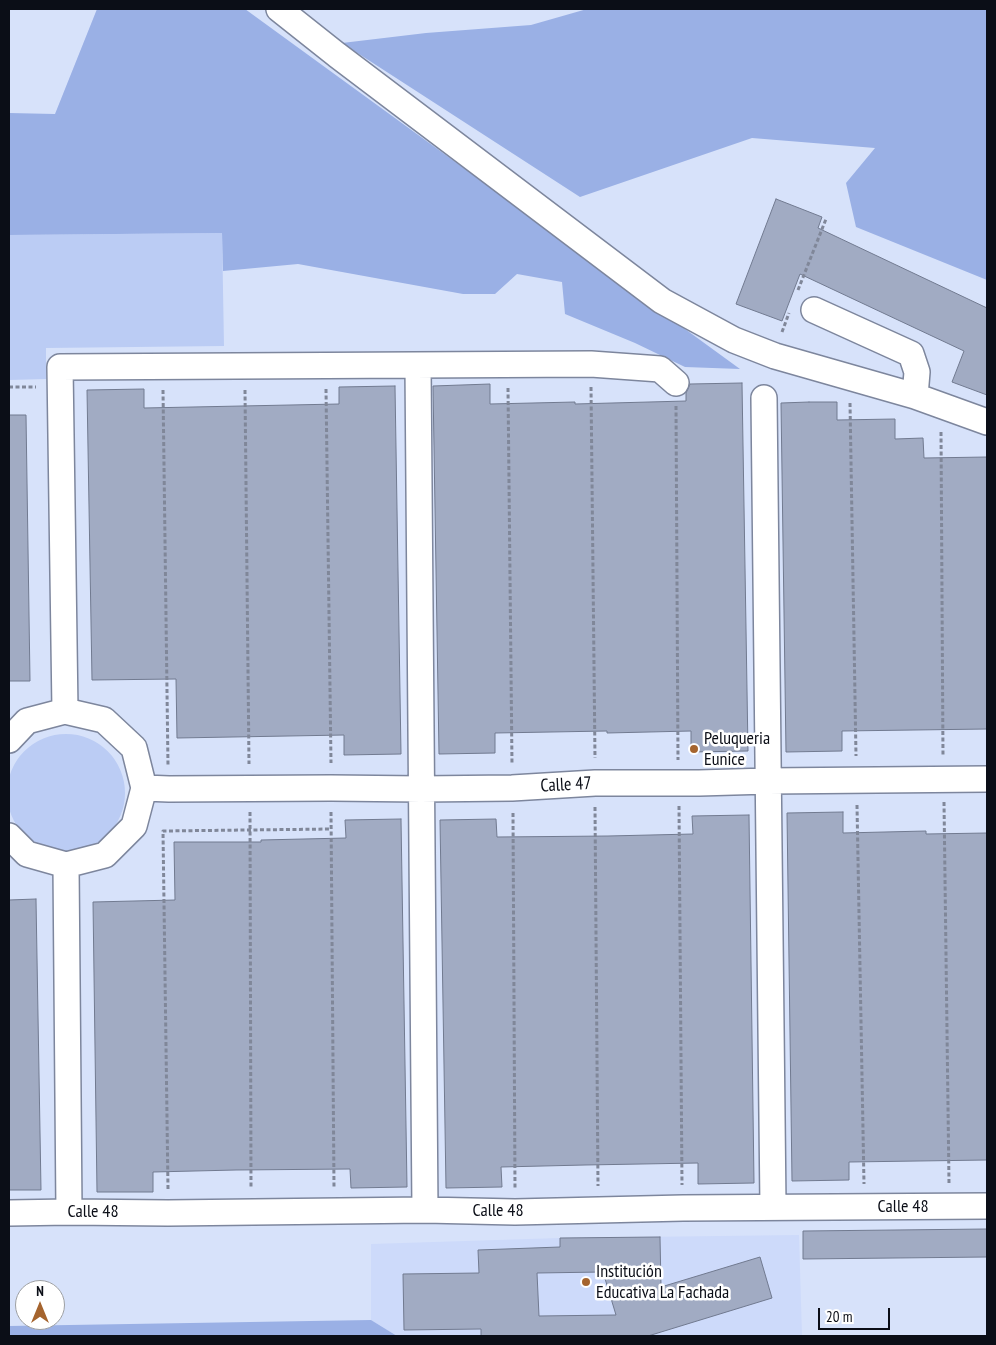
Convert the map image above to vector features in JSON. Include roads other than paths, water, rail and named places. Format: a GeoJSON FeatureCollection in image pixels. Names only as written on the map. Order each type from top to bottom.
{"type":"FeatureCollection","features":[{"type":"Feature","properties":{"kind":"street"},"geometry":{"type":"LineString","coordinates":[[279,9],[662,301],[734,340],[775,356],[915,396],[987,422]]}},
{"type":"Feature","properties":{"kind":"street"},"geometry":{"type":"LineString","coordinates":[[814,310],[911,354],[917,372],[915,396]]}},
{"type":"Feature","properties":{"kind":"street"},"geometry":{"type":"LineString","coordinates":[[65,710],[60,367],[591,364],[660,368],[676,384]]}},
{"type":"Feature","properties":{"kind":"street"},"geometry":{"type":"LineString","coordinates":[[418,366],[425,1210]]}},
{"type":"Feature","properties":{"kind":"street"},"geometry":{"type":"LineString","coordinates":[[764,398],[773,1207]]}},
{"type":"Feature","properties":{"kind":"street"},"geometry":{"type":"LineString","coordinates":[[9,740],[27,721],[65,710],[104,720],[134,748],[144,788],[134,826],[105,855],[66,865],[27,854],[9,836]]}},
{"type":"Feature","properties":{"kind":"street","name":"Calle 47"},"geometry":{"type":"LineString","coordinates":[[144,788],[421,789],[512,788],[595,784],[987,779]]}},
{"type":"Feature","properties":{"kind":"street"},"geometry":{"type":"LineString","coordinates":[[66,865],[69,1212]]}},
{"type":"Feature","properties":{"kind":"street","name":"Calle 48"},"geometry":{"type":"LineString","coordinates":[[9,1213],[425,1210],[515,1212],[773,1207],[987,1206]]}},
{"type":"Feature","properties":{"kind":"place","name":"Peluqueria Eunice"},"geometry":{"type":"Point","coordinates":[694,749]}},
{"type":"Feature","properties":{"kind":"place","name":"Institución Educativa La Fachada"},"geometry":{"type":"Point","coordinates":[586,1282]}}]}
